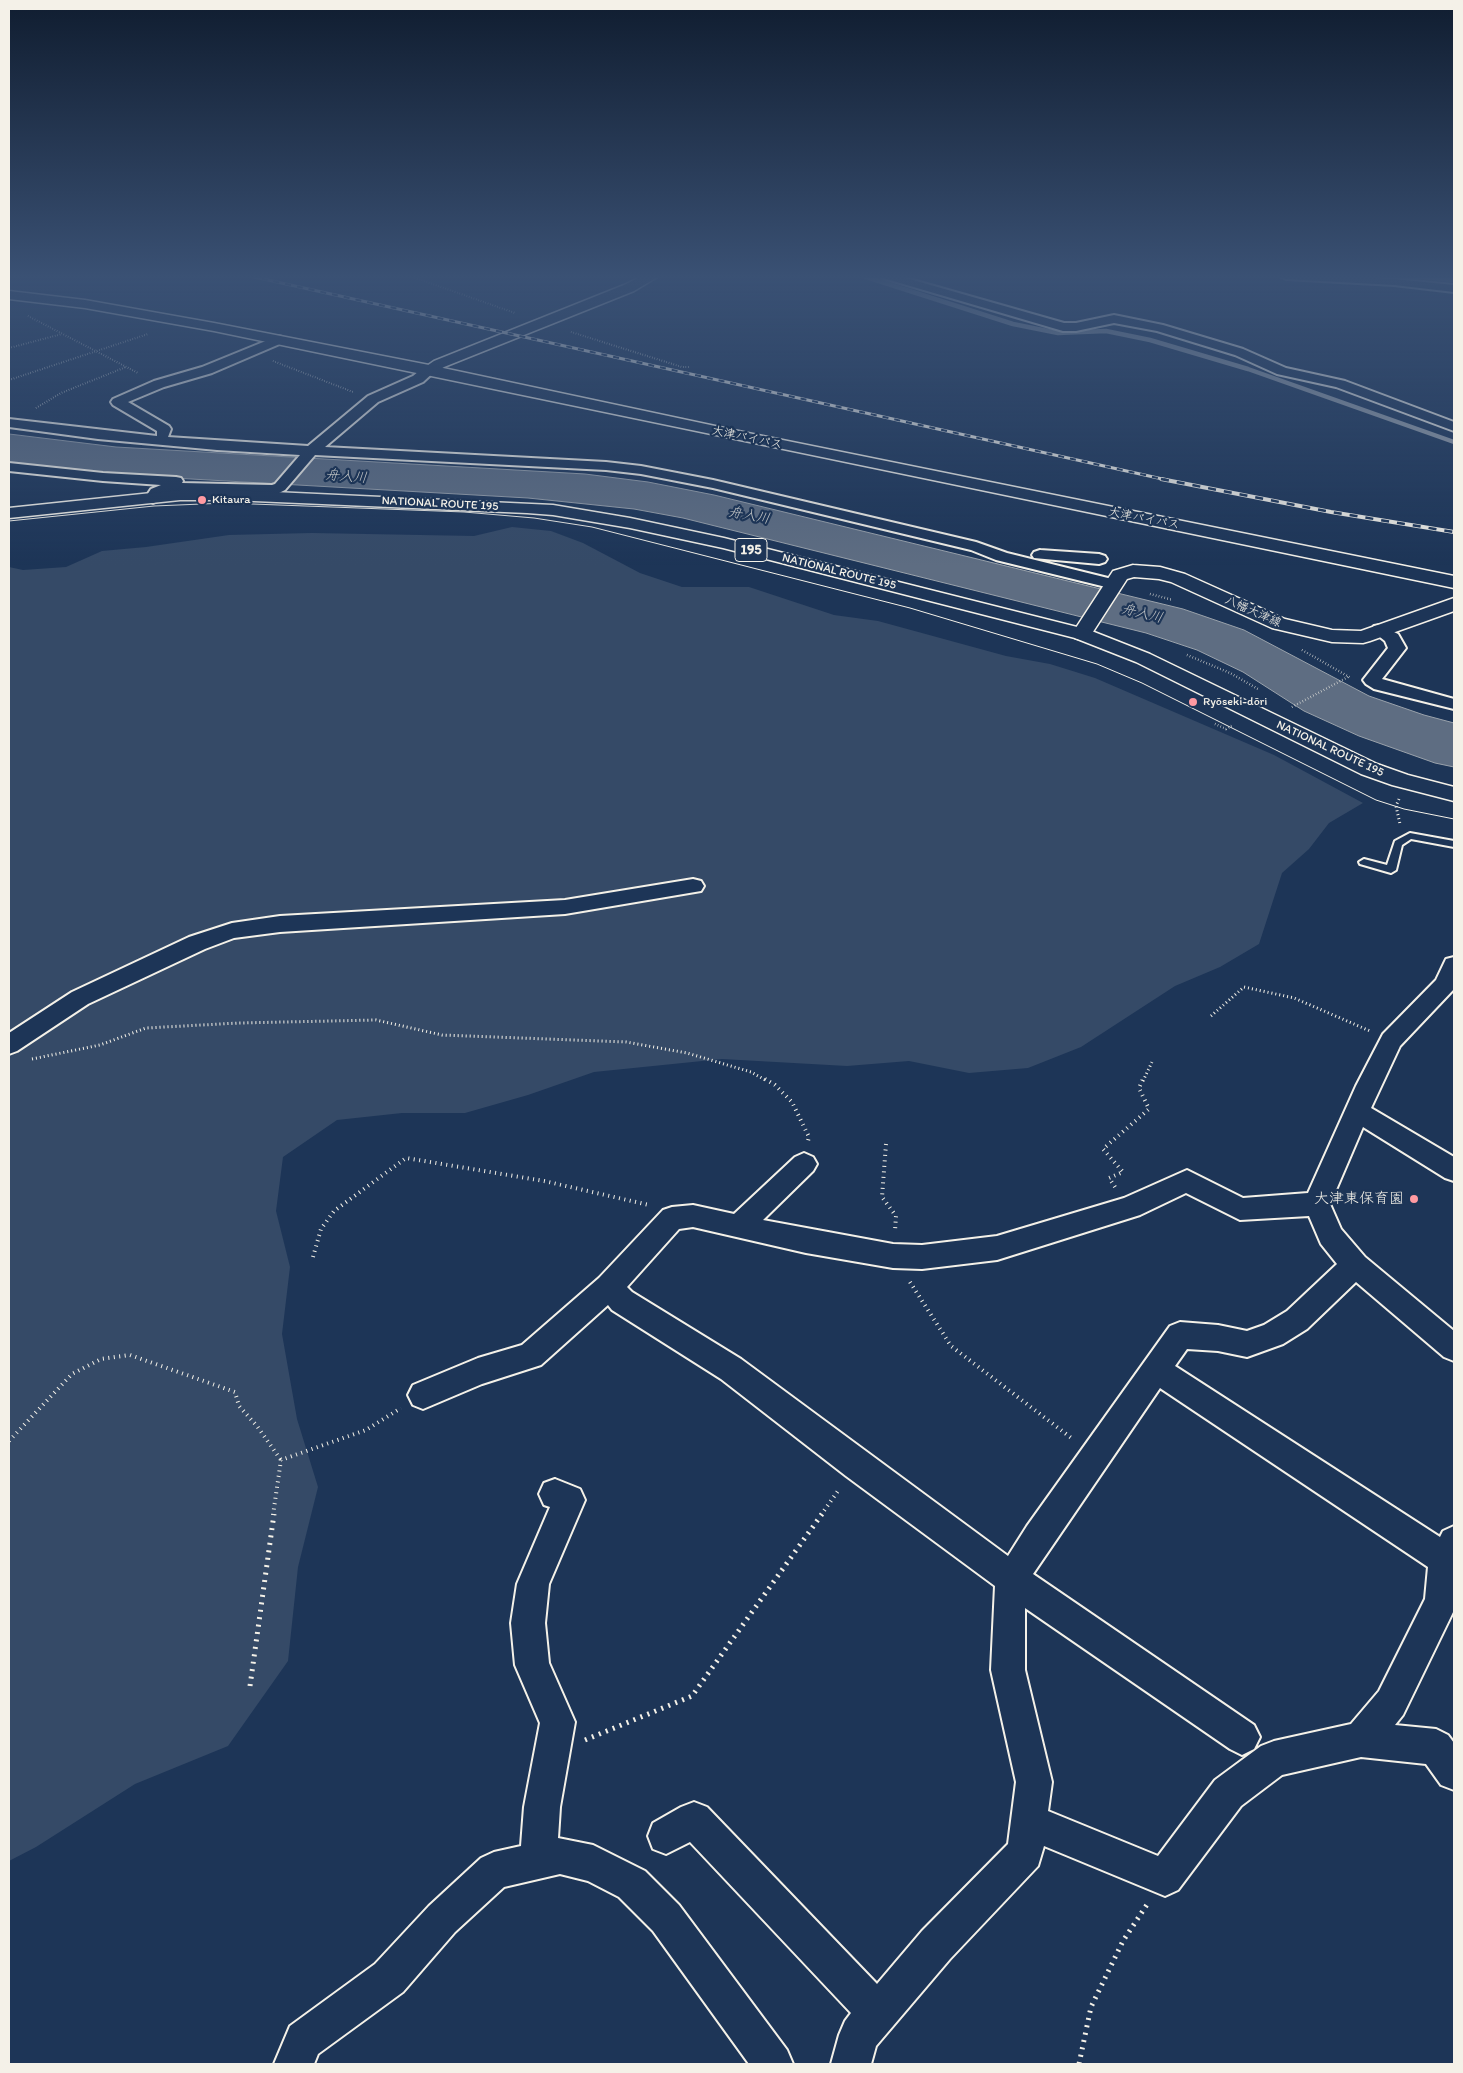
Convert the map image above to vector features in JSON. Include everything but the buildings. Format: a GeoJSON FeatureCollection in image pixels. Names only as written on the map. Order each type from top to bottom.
{"type":"FeatureCollection","features":[{"type":"Feature","properties":{"kind":"main road","name":"大津バイパス"},"geometry":{"type":"LineString","coordinates":[[442,373],[757,440],[1454,582]]}},
{"type":"Feature","properties":{"kind":"main road","name":"NATIONAL ROUTE 195"},"geometry":{"type":"LineString","coordinates":[[9,513],[153,498],[203,495],[553,510],[630,523],[724,543],[922,592],[1087,628],[1143,658],[1370,769],[1400,780],[1454,794]]}},
{"type":"Feature","properties":{"kind":"main road","name":"八幡大津線"},"geometry":{"type":"LineString","coordinates":[[1087,628],[1120,575],[1134,571],[1160,573],[1178,578],[1279,624],[1306,632],[1332,636],[1363,637],[1454,604]]}},
{"type":"Feature","properties":{"kind":"street"},"geometry":{"type":"LineString","coordinates":[[163,435],[164,429],[118,402],[159,384],[198,373]]}},
{"type":"Feature","properties":{"kind":"street"},"geometry":{"type":"LineString","coordinates":[[113,436],[141,433],[226,442],[296,446],[307,442],[351,412],[418,379],[426,373]]}},
{"type":"Feature","properties":{"kind":"street"},"geometry":{"type":"LineString","coordinates":[[1290,373],[1340,384],[1454,427]]}},
{"type":"Feature","properties":{"kind":"street"},"geometry":{"type":"LineString","coordinates":[[153,498],[156,492],[168,487],[274,490],[282,486],[309,453],[371,401]]}},
{"type":"Feature","properties":{"kind":"street"},"geometry":{"type":"LineString","coordinates":[[9,423],[113,436],[309,453],[606,466],[641,470],[713,484],[976,547],[1012,553],[1099,560]]}},
{"type":"Feature","properties":{"kind":"street"},"geometry":{"type":"LineString","coordinates":[[9,467],[103,477],[282,486]]}},
{"type":"Feature","properties":{"kind":"street"},"geometry":{"type":"LineString","coordinates":[[976,547],[1002,557],[1113,586]]}},
{"type":"Feature","properties":{"kind":"street"},"geometry":{"type":"LineString","coordinates":[[1380,630],[1392,638],[1397,648],[1372,680],[1380,685],[1454,704]]}},
{"type":"Feature","properties":{"kind":"street"},"geometry":{"type":"LineString","coordinates":[[9,1045],[80,998],[197,943],[232,931],[280,924],[565,907],[693,886]]}},
{"type":"Feature","properties":{"kind":"street"},"geometry":{"type":"LineString","coordinates":[[1454,966],[1445,985],[1391,1040],[1317,1204],[1331,1236],[1355,1265],[1454,1348]]}},
{"type":"Feature","properties":{"kind":"street"},"geometry":{"type":"LineString","coordinates":[[1358,1112],[1454,1170]]}},
{"type":"Feature","properties":{"kind":"street"},"geometry":{"type":"LineString","coordinates":[[738,1227],[804,1164]]}},
{"type":"Feature","properties":{"kind":"street"},"geometry":{"type":"LineString","coordinates":[[423,1395],[478,1372],[531,1356],[608,1287],[672,1218],[693,1216],[738,1227],[893,1256],[922,1256],[997,1248],[1130,1208],[1187,1181],[1240,1209],[1317,1204]]}},
{"type":"Feature","properties":{"kind":"street"},"geometry":{"type":"LineString","coordinates":[[851,2064],[859,2035],[936,1945],[1025,1852],[1034,1782],[1008,1670],[1009,1600],[1012,1579],[1038,1538],[1180,1336],[1218,1338],[1247,1344],[1273,1336],[1297,1320],[1355,1265]]}},
{"type":"Feature","properties":{"kind":"street"},"geometry":{"type":"LineString","coordinates":[[608,1287],[622,1301],[731,1369],[1012,1579],[1242,1737]]}},
{"type":"Feature","properties":{"kind":"street"},"geometry":{"type":"LineString","coordinates":[[1157,1370],[1450,1551],[1441,1602],[1391,1703],[1361,1739]]}},
{"type":"Feature","properties":{"kind":"street"},"geometry":{"type":"LineString","coordinates":[[538,1861],[542,1807],[558,1722],[532,1665],[528,1623],[533,1584],[569,1500],[555,1494]]}},
{"type":"Feature","properties":{"kind":"street"},"geometry":{"type":"LineString","coordinates":[[1029,1820],[1165,1877],[1228,1793],[1274,1759],[1361,1739],[1436,1747],[1454,1772]]}},
{"type":"Feature","properties":{"kind":"street"},"geometry":{"type":"LineString","coordinates":[[666,1836],[694,1820],[878,2013]]}},
{"type":"Feature","properties":{"kind":"street"},"geometry":{"type":"LineString","coordinates":[[294,2064],[304,2040],[389,1978],[442,1919],[494,1871],[560,1856],[592,1864],[632,1884],[666,1918],[773,2064]]}},
{"type":"Feature","properties":{"kind":"lane"},"geometry":{"type":"LineString","coordinates":[[1364,862],[1391,870],[1398,843],[1410,836],[1454,844]]}},
{"type":"Feature","properties":{"kind":"path"},"geometry":{"type":"LineString","coordinates":[[9,380],[32,373]]}},
{"type":"Feature","properties":{"kind":"path"},"geometry":{"type":"LineString","coordinates":[[9,423],[61,393],[112,373]]}},
{"type":"Feature","properties":{"kind":"path"},"geometry":{"type":"LineString","coordinates":[[137,373],[159,384]]}},
{"type":"Feature","properties":{"kind":"path"},"geometry":{"type":"LineString","coordinates":[[306,373],[371,401]]}},
{"type":"Feature","properties":{"kind":"path"},"geometry":{"type":"LineString","coordinates":[[1293,706],[1348,676]]}},
{"type":"Feature","properties":{"kind":"path"},"geometry":{"type":"LineString","coordinates":[[1403,794],[1396,806],[1405,839]]}},
{"type":"Feature","properties":{"kind":"path"},"geometry":{"type":"LineString","coordinates":[[1211,1016],[1244,987],[1294,998],[1391,1040]]}},
{"type":"Feature","properties":{"kind":"path"},"geometry":{"type":"LineString","coordinates":[[28,1060],[100,1045],[146,1028],[239,1024],[376,1020],[442,1035],[626,1042],[688,1053],[751,1072],[774,1084],[792,1102],[809,1136],[804,1164]]}},
{"type":"Feature","properties":{"kind":"path"},"geometry":{"type":"LineString","coordinates":[[1130,1208],[1109,1178],[1123,1172],[1103,1149],[1149,1108],[1140,1088],[1152,1062]]}},
{"type":"Feature","properties":{"kind":"path"},"geometry":{"type":"LineString","coordinates":[[886,1144],[882,1198],[896,1216],[893,1256],[951,1346],[1095,1457]]}},
{"type":"Feature","properties":{"kind":"path"},"geometry":{"type":"LineString","coordinates":[[314,1257],[321,1229],[334,1211],[406,1158],[544,1181],[693,1216]]}},
{"type":"Feature","properties":{"kind":"path"},"geometry":{"type":"LineString","coordinates":[[9,1442],[72,1374],[101,1359],[130,1355],[235,1392],[240,1406],[281,1460],[250,1686]]}},
{"type":"Feature","properties":{"kind":"path"},"geometry":{"type":"LineString","coordinates":[[281,1460],[366,1430],[423,1395]]}},
{"type":"Feature","properties":{"kind":"path"},"geometry":{"type":"LineString","coordinates":[[552,1754],[692,1696],[857,1465]]}},
{"type":"Feature","properties":{"kind":"path"},"geometry":{"type":"LineString","coordinates":[[1080,2064],[1091,2007],[1123,1941],[1165,1877]]}},
{"type":"Feature","properties":{"kind":"shaded area"},"geometry":{"type":"Polygon","coordinates":[[[512,527],[551,531],[583,543],[640,573],[682,587],[749,587],[834,615],[878,621],[1006,656],[1050,664],[1095,678],[1274,755],[1363,803],[1329,823],[1309,849],[1282,873],[1259,944],[1220,967],[1175,986],[1081,1047],[1028,1068],[969,1073],[909,1061],[847,1066],[722,1059],[594,1072],[528,1095],[465,1113],[402,1113],[337,1120],[283,1157],[276,1211],[290,1267],[282,1334],[297,1419],[318,1487],[298,1567],[288,1661],[228,1746],[135,1784],[36,1847],[9,1861],[9,567],[23,570],[66,567],[102,551],[146,547],[229,535],[312,533],[474,536],[512,527]]]}},
{"type":"Feature","properties":{"kind":"water","name":"舟入川"},"geometry":{"type":"Polygon","coordinates":[[[9,434],[116,447],[585,474],[648,482],[714,495],[1183,609],[1244,630],[1369,696],[1454,723],[1454,767],[1435,763],[1359,736],[1304,711],[1243,672],[1197,650],[1146,633],[683,518],[634,509],[528,498],[85,473],[9,464],[9,434]]]}},
{"type":"Feature","properties":{"kind":"waterway"},"geometry":{"type":"LineString","coordinates":[[1259,373],[1454,442]]}},
{"type":"Feature","properties":{"kind":"tram line"},"geometry":{"type":"LineString","coordinates":[[9,521],[154,506],[226,503],[464,512],[534,518],[592,527],[910,608],[1097,664],[1142,683],[1376,800],[1404,809],[1454,819]]}},
{"type":"Feature","properties":{"kind":"railway"},"geometry":{"type":"LineString","coordinates":[[685,373],[1167,480]]}},
{"type":"Feature","properties":{"kind":"railway"},"geometry":{"type":"LineString","coordinates":[[1161,479],[1331,512],[1454,532]]}},
{"type":"Feature","properties":{"kind":"place","name":"Kitaura"},"geometry":{"type":"Point","coordinates":[202,500]}},
{"type":"Feature","properties":{"kind":"place","name":"Ryōseki-dōri"},"geometry":{"type":"Point","coordinates":[1193,702]}},
{"type":"Feature","properties":{"kind":"place","name":"大津東保育園"},"geometry":{"type":"Point","coordinates":[1414,1199]}}]}
